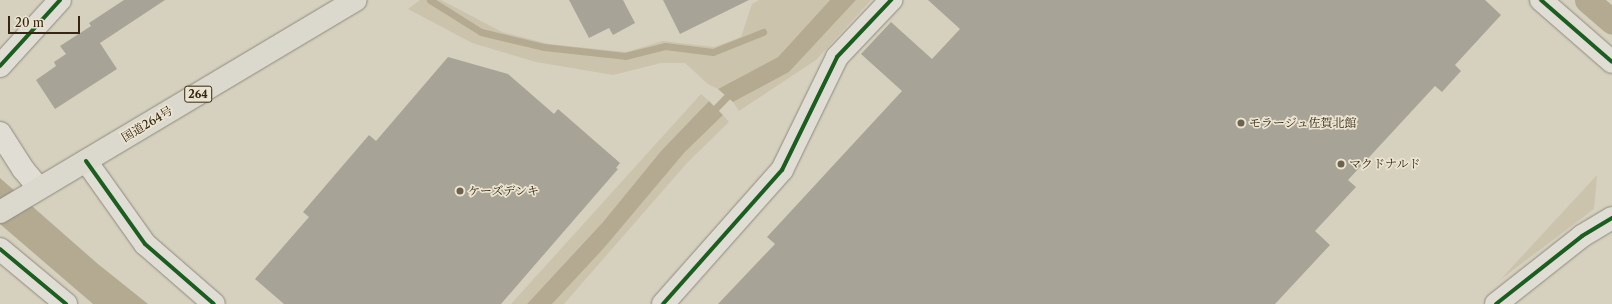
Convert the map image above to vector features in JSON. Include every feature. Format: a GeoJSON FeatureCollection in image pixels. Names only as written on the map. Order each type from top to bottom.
{"type":"FeatureCollection","features":[{"type":"Feature","properties":{"kind":"highway","name":"国道264号"},"geometry":{"type":"LineString","coordinates":[[0,212],[38,187],[86,161],[356,0]]}},
{"type":"Feature","properties":{"kind":"street"},"geometry":{"type":"LineString","coordinates":[[0,66],[60,0]]}},
{"type":"Feature","properties":{"kind":"street"},"geometry":{"type":"LineString","coordinates":[[663,304],[782,170],[837,57],[891,0]]}},
{"type":"Feature","properties":{"kind":"street"},"geometry":{"type":"LineString","coordinates":[[1540,0],[1612,62]]}},
{"type":"Feature","properties":{"kind":"street"},"geometry":{"type":"LineString","coordinates":[[0,133],[22,168],[38,187]]}},
{"type":"Feature","properties":{"kind":"street"},"geometry":{"type":"LineString","coordinates":[[86,161],[145,244],[214,304]]}},
{"type":"Feature","properties":{"kind":"street"},"geometry":{"type":"LineString","coordinates":[[1496,304],[1582,236],[1612,218]]}},
{"type":"Feature","properties":{"kind":"street"},"geometry":{"type":"LineString","coordinates":[[0,249],[66,304]]}},
{"type":"Feature","properties":{"kind":"shaded area"},"geometry":{"type":"Polygon","coordinates":[[[420,0],[441,0],[502,32],[549,44],[626,52],[663,41],[714,47],[741,37],[752,4],[759,0],[830,0],[778,57],[718,89],[708,84],[685,63],[661,63],[613,75],[536,62],[472,43],[408,9],[420,0]]]}},
{"type":"Feature","properties":{"kind":"shaded area"},"geometry":{"type":"Polygon","coordinates":[[[830,0],[856,0],[789,72],[733,102],[718,89],[778,57],[830,0]]]}},
{"type":"Feature","properties":{"kind":"shaded area"},"geometry":{"type":"Polygon","coordinates":[[[856,0],[871,0],[816,60],[739,111],[733,102],[789,72],[856,0]]]}},
{"type":"Feature","properties":{"kind":"shaded area"},"geometry":{"type":"Polygon","coordinates":[[[701,94],[709,101],[661,151],[603,222],[527,304],[511,304],[701,94]]]}},
{"type":"Feature","properties":{"kind":"shaded area"},"geometry":{"type":"Polygon","coordinates":[[[709,101],[723,115],[684,153],[604,248],[552,304],[527,304],[603,222],[661,151],[709,101]]]}},
{"type":"Feature","properties":{"kind":"shaded area"},"geometry":{"type":"Polygon","coordinates":[[[723,115],[729,122],[687,163],[564,304],[552,304],[604,248],[684,153],[723,115]]]}},
{"type":"Feature","properties":{"kind":"shaded area"},"geometry":{"type":"Polygon","coordinates":[[[1597,175],[1594,209],[1500,280],[1597,175]]]}},
{"type":"Feature","properties":{"kind":"shaded area"},"geometry":{"type":"Polygon","coordinates":[[[0,178],[98,264],[148,304],[93,304],[0,224],[0,178]]]}},
{"type":"Feature","properties":{"kind":"building"},"geometry":{"type":"Polygon","coordinates":[[[124,0],[165,0],[100,43],[117,69],[55,109],[36,80],[56,66],[54,62],[66,54],[60,46],[91,26],[89,23],[124,0]]]}},
{"type":"Feature","properties":{"kind":"building"},"geometry":{"type":"Polygon","coordinates":[[[569,0],[623,0],[635,23],[613,35],[609,28],[589,38],[569,0]]]}},
{"type":"Feature","properties":{"kind":"building"},"geometry":{"type":"Polygon","coordinates":[[[663,0],[749,0],[680,34],[663,0]]]}},
{"type":"Feature","properties":{"kind":"building","name":"モラージュ佐賀北館"},"geometry":{"type":"Polygon","coordinates":[[[928,0],[1485,0],[1501,15],[1455,65],[1461,71],[1442,92],[1435,86],[1348,180],[1356,187],[1315,231],[1330,245],[1275,304],[718,304],[775,244],[767,237],[902,91],[861,54],[891,22],[932,59],[960,29],[928,0]]]}},
{"type":"Feature","properties":{"kind":"building","name":"ケーズデンキ"},"geometry":{"type":"Polygon","coordinates":[[[448,57],[508,74],[554,114],[558,109],[620,163],[616,168],[618,169],[501,304],[284,304],[255,279],[309,217],[303,212],[369,135],[376,141],[448,57]]]}},
{"type":"Feature","properties":{"kind":"waterway"},"geometry":{"type":"LineString","coordinates":[[430,0],[481,32],[544,47],[625,56],[665,46],[713,52],[763,32]]}},
{"type":"Feature","properties":{"kind":"waterway"},"geometry":{"type":"LineString","coordinates":[[1587,0],[1612,22]]}},
{"type":"Feature","properties":{"kind":"waterway"},"geometry":{"type":"LineString","coordinates":[[710,114],[733,90]]}},
{"type":"Feature","properties":{"kind":"cycle path"},"geometry":{"type":"LineString","coordinates":[[0,66],[60,0]]}},
{"type":"Feature","properties":{"kind":"cycle path"},"geometry":{"type":"LineString","coordinates":[[663,304],[782,170],[837,57],[891,0]]}},
{"type":"Feature","properties":{"kind":"cycle path"},"geometry":{"type":"LineString","coordinates":[[1541,0],[1612,62]]}},
{"type":"Feature","properties":{"kind":"cycle path"},"geometry":{"type":"LineString","coordinates":[[86,161],[145,244],[214,304]]}},
{"type":"Feature","properties":{"kind":"cycle path"},"geometry":{"type":"LineString","coordinates":[[1496,304],[1582,236],[1612,218]]}},
{"type":"Feature","properties":{"kind":"cycle path"},"geometry":{"type":"LineString","coordinates":[[0,249],[66,304]]}},
{"type":"Feature","properties":{"kind":"place","name":"モラージュ佐賀北館"},"geometry":{"type":"Point","coordinates":[1241,123]}},
{"type":"Feature","properties":{"kind":"place","name":"マクドナルド"},"geometry":{"type":"Point","coordinates":[1341,164]}},
{"type":"Feature","properties":{"kind":"place","name":"ケーズデンキ"},"geometry":{"type":"Point","coordinates":[460,191]}}]}
